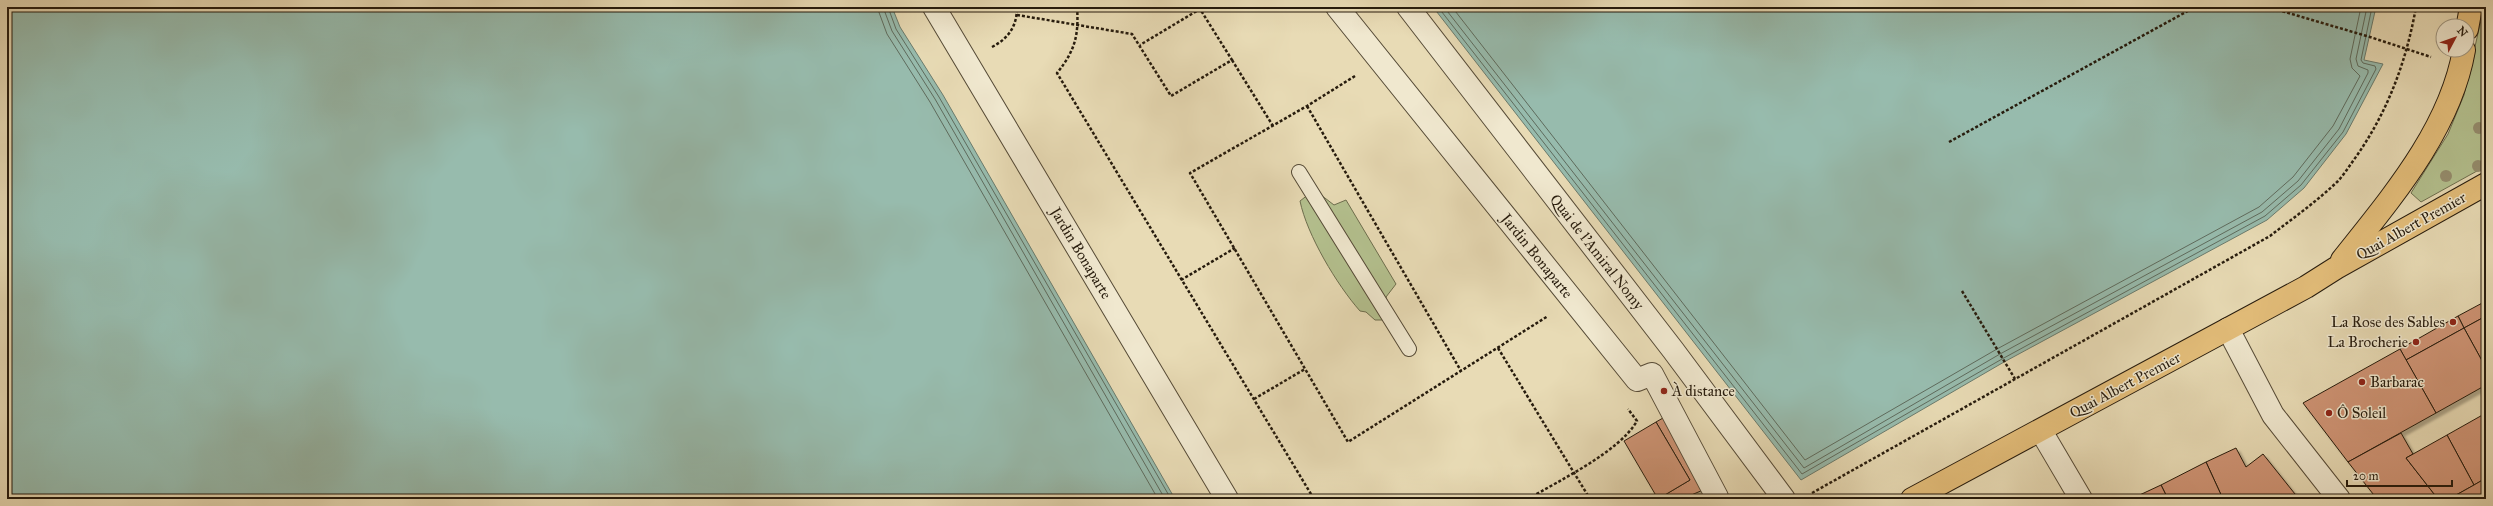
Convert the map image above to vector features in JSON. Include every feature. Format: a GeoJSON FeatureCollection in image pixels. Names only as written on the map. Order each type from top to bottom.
{"type":"FeatureCollection","features":[{"type":"Feature","properties":{"kind":"main road"},"geometry":{"type":"LineString","coordinates":[[2469,18],[2471,7]]}},
{"type":"Feature","properties":{"kind":"main road","name":"Quai Albert Premier"},"geometry":{"type":"LineString","coordinates":[[2336,268],[2394,195],[2415,161],[2439,120],[2462,59]]}},
{"type":"Feature","properties":{"kind":"main road","name":"Quai Albert Premier"},"geometry":{"type":"LineString","coordinates":[[1912,499],[2041,431],[2306,287],[2336,268],[2486,184]]}},
{"type":"Feature","properties":{"kind":"street","name":"Jardin Bonaparte"},"geometry":{"type":"LineString","coordinates":[[934,7],[1227,499]]}},
{"type":"Feature","properties":{"kind":"street","name":"Jardin Bonaparte"},"geometry":{"type":"LineString","coordinates":[[1337,7],[1637,380],[1652,374],[1717,497],[1714,499]]}},
{"type":"Feature","properties":{"kind":"street","name":"Quai de l'Amiral Nomy"},"geometry":{"type":"LineString","coordinates":[[1408,7],[1668,344],[1784,499]]}},
{"type":"Feature","properties":{"kind":"street"},"geometry":{"type":"LineString","coordinates":[[2228,329],[2273,415],[2339,499]]}},
{"type":"Feature","properties":{"kind":"street"},"geometry":{"type":"LineString","coordinates":[[2041,431],[2082,499]]}},
{"type":"Feature","properties":{"kind":"lane"},"geometry":{"type":"LineString","coordinates":[[1299,172],[1409,350]]}},
{"type":"Feature","properties":{"kind":"path"},"geometry":{"type":"LineString","coordinates":[[987,50],[1010,34],[1017,15],[1017,7]]}},
{"type":"Feature","properties":{"kind":"path"},"geometry":{"type":"LineString","coordinates":[[1077,7],[1078,26],[1070,58],[1057,73],[1314,499]]}},
{"type":"Feature","properties":{"kind":"path"},"geometry":{"type":"LineString","coordinates":[[1949,142],[2195,7]]}},
{"type":"Feature","properties":{"kind":"path"},"geometry":{"type":"LineString","coordinates":[[2268,7],[2408,49],[2462,59]]}},
{"type":"Feature","properties":{"kind":"path"},"geometry":{"type":"LineString","coordinates":[[1808,494],[2270,236],[2307,207],[2338,182],[2367,142],[2391,97],[2408,49],[2416,7]]}},
{"type":"Feature","properties":{"kind":"path"},"geometry":{"type":"LineString","coordinates":[[1140,45],[1200,9],[1273,126]]}},
{"type":"Feature","properties":{"kind":"path"},"geometry":{"type":"LineString","coordinates":[[1017,15],[1132,34],[1172,96],[1232,60]]}},
{"type":"Feature","properties":{"kind":"path"},"geometry":{"type":"LineString","coordinates":[[1359,73],[1307,106],[1190,173],[1348,442],[1550,315]]}},
{"type":"Feature","properties":{"kind":"path"},"geometry":{"type":"LineString","coordinates":[[1307,106],[1461,371]]}},
{"type":"Feature","properties":{"kind":"path"},"geometry":{"type":"LineString","coordinates":[[1181,280],[1235,248]]}},
{"type":"Feature","properties":{"kind":"path"},"geometry":{"type":"LineString","coordinates":[[1962,291],[2015,379]]}},
{"type":"Feature","properties":{"kind":"path"},"geometry":{"type":"LineString","coordinates":[[1498,348],[1590,499]]}},
{"type":"Feature","properties":{"kind":"path"},"geometry":{"type":"LineString","coordinates":[[1254,399],[1305,369]]}},
{"type":"Feature","properties":{"kind":"path"},"geometry":{"type":"LineString","coordinates":[[1528,499],[1613,448],[1632,431],[1637,421],[1624,403]]}},
{"type":"Feature","properties":{"kind":"green space"},"geometry":{"type":"Polygon","coordinates":[[[2484,7],[2486,166],[2421,202],[2411,193],[2448,134],[2464,95],[2472,58],[2475,58],[2475,47],[2484,7]]]}},
{"type":"Feature","properties":{"kind":"green space"},"geometry":{"type":"Polygon","coordinates":[[[1309,194],[1321,195],[1334,205],[1346,200],[1396,284],[1386,297],[1391,313],[1384,320],[1375,320],[1366,312],[1360,311],[1342,288],[1324,259],[1309,229],[1300,201],[1309,194]]]}},
{"type":"Feature","properties":{"kind":"water"},"geometry":{"type":"Polygon","coordinates":[[[7,7],[892,7],[900,27],[943,95],[1175,499],[7,499],[7,7]]]}},
{"type":"Feature","properties":{"kind":"water"},"geometry":{"type":"Polygon","coordinates":[[[1433,7],[2376,7],[2364,60],[2383,64],[2346,134],[2304,188],[2267,220],[2004,362],[1801,480],[1433,7]]]}},
{"type":"Feature","properties":{"kind":"building"},"geometry":{"type":"Polygon","coordinates":[[[2486,301],[2486,316],[2464,328],[2458,316],[2486,301]]]}},
{"type":"Feature","properties":{"kind":"building"},"geometry":{"type":"Polygon","coordinates":[[[2458,316],[2464,328],[2406,360],[2400,349],[2458,316]]]}},
{"type":"Feature","properties":{"kind":"building"},"geometry":{"type":"Polygon","coordinates":[[[2486,316],[2486,368],[2464,328],[2486,316]]]}},
{"type":"Feature","properties":{"kind":"building"},"geometry":{"type":"Polygon","coordinates":[[[2464,328],[2486,368],[2486,385],[2436,413],[2406,360],[2464,328]]]}},
{"type":"Feature","properties":{"kind":"building"},"geometry":{"type":"Polygon","coordinates":[[[2400,349],[2436,413],[2348,462],[2303,403],[2400,349]]]}},
{"type":"Feature","properties":{"kind":"building"},"geometry":{"type":"Polygon","coordinates":[[[2486,413],[2486,478],[2474,485],[2447,435],[2486,413]]]}},
{"type":"Feature","properties":{"kind":"building"},"geometry":{"type":"Polygon","coordinates":[[[1670,414],[1710,487],[1682,499],[1658,499],[1690,480],[1656,422],[1670,414]]]}},
{"type":"Feature","properties":{"kind":"building"},"geometry":{"type":"Polygon","coordinates":[[[1656,422],[1690,480],[1658,499],[1624,441],[1656,422]]]}},
{"type":"Feature","properties":{"kind":"building"},"geometry":{"type":"Polygon","coordinates":[[[2401,433],[2413,454],[2406,458],[2438,499],[2377,499],[2348,462],[2401,433]]]}},
{"type":"Feature","properties":{"kind":"building"},"geometry":{"type":"Polygon","coordinates":[[[2447,435],[2474,485],[2449,499],[2438,499],[2406,458],[2447,435]]]}},
{"type":"Feature","properties":{"kind":"building"},"geometry":{"type":"Polygon","coordinates":[[[2236,448],[2246,467],[2263,454],[2299,499],[2223,499],[2206,462],[2236,448]]]}},
{"type":"Feature","properties":{"kind":"building"},"geometry":{"type":"Polygon","coordinates":[[[2206,462],[2223,499],[2168,499],[2161,485],[2206,462]]]}},
{"type":"Feature","properties":{"kind":"building"},"geometry":{"type":"Polygon","coordinates":[[[2486,478],[2486,499],[2449,499],[2474,485],[2486,478]]]}},
{"type":"Feature","properties":{"kind":"building"},"geometry":{"type":"Polygon","coordinates":[[[2161,485],[2168,499],[2131,499],[2161,485]]]}},
{"type":"Feature","properties":{"kind":"place","name":"La Rose des Sables"},"geometry":{"type":"Point","coordinates":[2453,322]}},
{"type":"Feature","properties":{"kind":"place","name":"La Brocherie"},"geometry":{"type":"Point","coordinates":[2416,342]}},
{"type":"Feature","properties":{"kind":"place","name":"Barbarac"},"geometry":{"type":"Point","coordinates":[2362,382]}},
{"type":"Feature","properties":{"kind":"place","name":"À distance"},"geometry":{"type":"Point","coordinates":[1664,391]}},
{"type":"Feature","properties":{"kind":"place","name":"Ô Soleil"},"geometry":{"type":"Point","coordinates":[2329,413]}}]}
